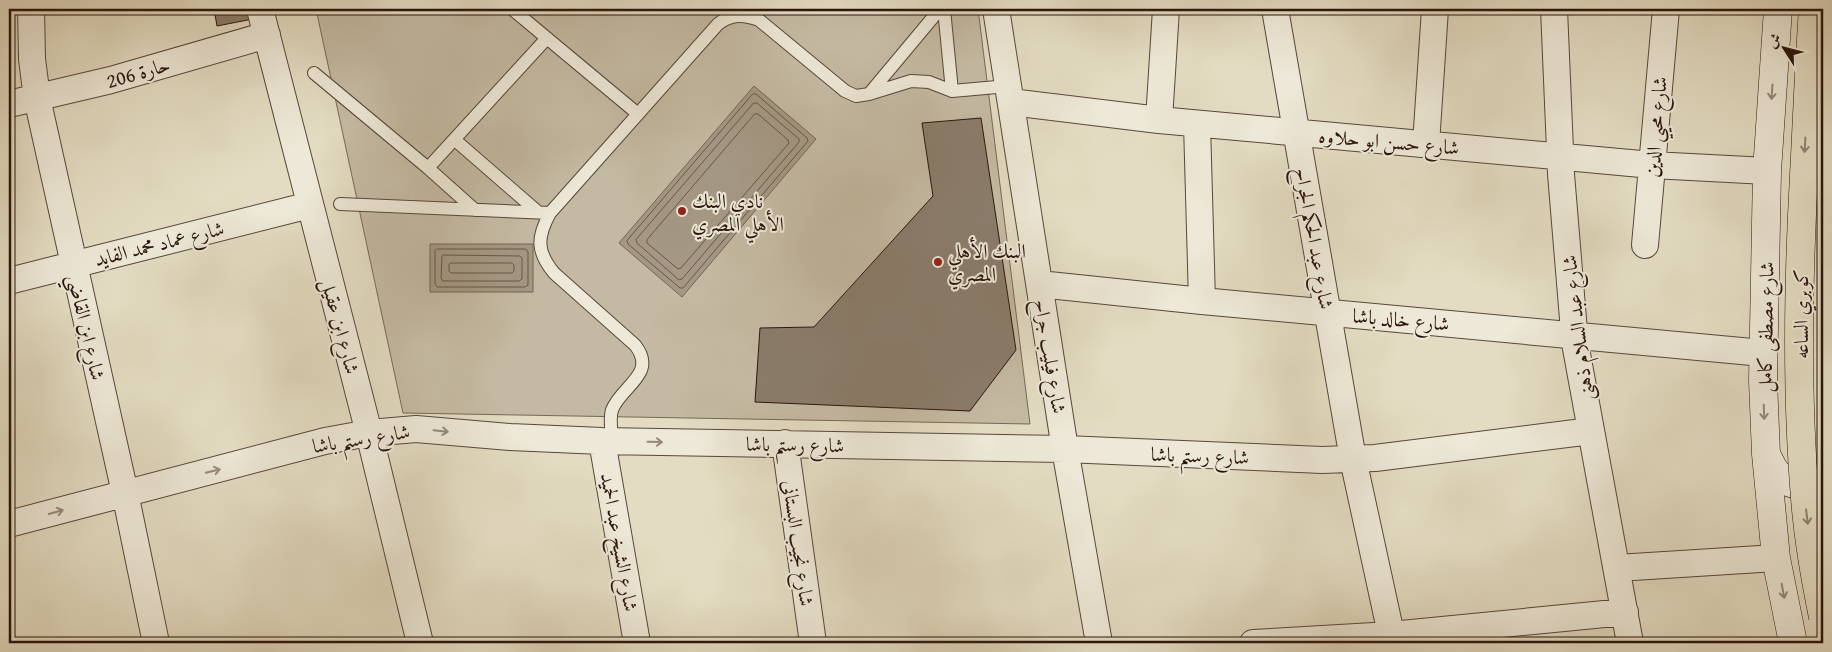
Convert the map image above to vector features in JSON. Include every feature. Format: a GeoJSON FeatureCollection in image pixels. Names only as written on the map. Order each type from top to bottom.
{"type":"FeatureCollection","features":[{"type":"Feature","properties":{"kind":"main road","name":"شارع مصطفى كامل"},"geometry":{"type":"LineString","coordinates":[[1778,9],[1767,170],[1763,353],[1766,454],[1776,558],[1793,643]]}},
{"type":"Feature","properties":{"kind":"main road","name":"كوبري الساعه"},"geometry":{"type":"LineString","coordinates":[[1814,9],[1800,240],[1799,353],[1805,499],[1812,560],[1823,618]]}},
{"type":"Feature","properties":{"kind":"main road"},"geometry":{"type":"LineString","coordinates":[[1766,454],[1776,472],[1792,484],[1812,488],[1823,485]]}},
{"type":"Feature","properties":{"kind":"street","name":"شارع ابن القاضي"},"geometry":{"type":"LineString","coordinates":[[31,9],[32,59],[37,98],[125,493],[156,643]]}},
{"type":"Feature","properties":{"kind":"street","name":"شارع ابن عقيل"},"geometry":{"type":"LineString","coordinates":[[260,9],[369,433],[420,643]]}},
{"type":"Feature","properties":{"kind":"street","name":"شارع فيليب جراح"},"geometry":{"type":"LineString","coordinates":[[996,9],[1065,449],[1099,643]]}},
{"type":"Feature","properties":{"kind":"street"},"geometry":{"type":"LineString","coordinates":[[1159,120],[1166,9]]}},
{"type":"Feature","properties":{"kind":"street","name":"شارع عبد الحكم الجراح"},"geometry":{"type":"LineString","coordinates":[[1275,9],[1353,459],[1392,639]]}},
{"type":"Feature","properties":{"kind":"street"},"geometry":{"type":"LineString","coordinates":[[1426,144],[1435,9]]}},
{"type":"Feature","properties":{"kind":"street","name":"شارع عبد السلام ذهنى"},"geometry":{"type":"LineString","coordinates":[[1554,9],[1560,156],[1575,336],[1579,368],[1630,643]]}},
{"type":"Feature","properties":{"kind":"street","name":"شارع محيي الدين"},"geometry":{"type":"LineString","coordinates":[[1645,245],[1666,9]]}},
{"type":"Feature","properties":{"kind":"street","name":"حارة 206"},"geometry":{"type":"LineString","coordinates":[[9,104],[111,80],[267,35]]}},
{"type":"Feature","properties":{"kind":"street","name":"شارع حسن ابو حلاوه"},"geometry":{"type":"LineString","coordinates":[[1010,94],[1159,120],[1197,124],[1652,165],[1767,170]]}},
{"type":"Feature","properties":{"kind":"street"},"geometry":{"type":"LineString","coordinates":[[1197,124],[1202,301]]}},
{"type":"Feature","properties":{"kind":"street","name":"شارع عماد محمد الفايد"},"geometry":{"type":"LineString","coordinates":[[9,281],[310,206]]}},
{"type":"Feature","properties":{"kind":"street","name":"شارع خالد باشا"},"geometry":{"type":"LineString","coordinates":[[1039,284],[1763,353]]}},
{"type":"Feature","properties":{"kind":"street","name":"شارع رستم باشا"},"geometry":{"type":"LineString","coordinates":[[9,524],[325,442],[369,433],[416,429],[510,437],[607,441],[1065,449],[1322,460],[1353,459],[1591,431]]}},
{"type":"Feature","properties":{"kind":"street","name":"شارع الشيخ عبد الحميد"},"geometry":{"type":"LineString","coordinates":[[607,441],[637,643]]}},
{"type":"Feature","properties":{"kind":"street","name":"شارع نجيب البستانى"},"geometry":{"type":"LineString","coordinates":[[785,443],[813,643]]}},
{"type":"Feature","properties":{"kind":"street"},"geometry":{"type":"LineString","coordinates":[[1617,568],[1776,558]]}},
{"type":"Feature","properties":{"kind":"street"},"geometry":{"type":"LineString","coordinates":[[1253,643],[1392,639],[1625,612]]}},
{"type":"Feature","properties":{"kind":"lane"},"geometry":{"type":"LineString","coordinates":[[512,9],[638,114]]}},
{"type":"Feature","properties":{"kind":"lane"},"geometry":{"type":"LineString","coordinates":[[942,9],[952,91]]}},
{"type":"Feature","properties":{"kind":"lane"},"geometry":{"type":"LineString","coordinates":[[869,94],[942,9]]}},
{"type":"Feature","properties":{"kind":"lane"},"geometry":{"type":"LineString","coordinates":[[607,441],[611,413],[639,375],[643,359],[636,345],[554,274],[547,264],[542,253],[540,241],[544,212],[638,114],[726,17],[748,16],[759,20],[844,91],[856,96],[911,81],[929,82],[952,91],[1010,94]]}},
{"type":"Feature","properties":{"kind":"lane"},"geometry":{"type":"LineString","coordinates":[[428,168],[547,38]]}},
{"type":"Feature","properties":{"kind":"lane"},"geometry":{"type":"LineString","coordinates":[[314,73],[428,168],[475,210]]}},
{"type":"Feature","properties":{"kind":"lane"},"geometry":{"type":"LineString","coordinates":[[455,140],[544,212]]}},
{"type":"Feature","properties":{"kind":"lane"},"geometry":{"type":"LineString","coordinates":[[340,204],[544,212]]}},
{"type":"Feature","properties":{"kind":"shaded area","name":"نادي البنك الأهلي المصري"},"geometry":{"type":"Polygon","coordinates":[[[316,9],[978,9],[1030,424],[403,413],[316,9]]]}},
{"type":"Feature","properties":{"kind":"water"},"geometry":{"type":"Polygon","coordinates":[[[754,86],[816,139],[682,297],[619,243],[754,86]]]}},
{"type":"Feature","properties":{"kind":"water"},"geometry":{"type":"Polygon","coordinates":[[[430,244],[533,244],[533,292],[430,292],[430,244]]]}},
{"type":"Feature","properties":{"kind":"building"},"geometry":{"type":"Polygon","coordinates":[[[214,9],[255,9],[258,18],[217,26],[214,9]]]}},
{"type":"Feature","properties":{"kind":"building","name":"البنك الأهلي المصري"},"geometry":{"type":"Polygon","coordinates":[[[981,118],[1016,350],[970,411],[755,402],[760,328],[814,327],[933,196],[922,123],[981,118]]]}},
{"type":"Feature","properties":{"kind":"place","name":"نادي البنك الأهلي المصري"},"geometry":{"type":"Point","coordinates":[682,211]}},
{"type":"Feature","properties":{"kind":"place","name":"البنك الأهلي المصري"},"geometry":{"type":"Point","coordinates":[938,262]}}]}
